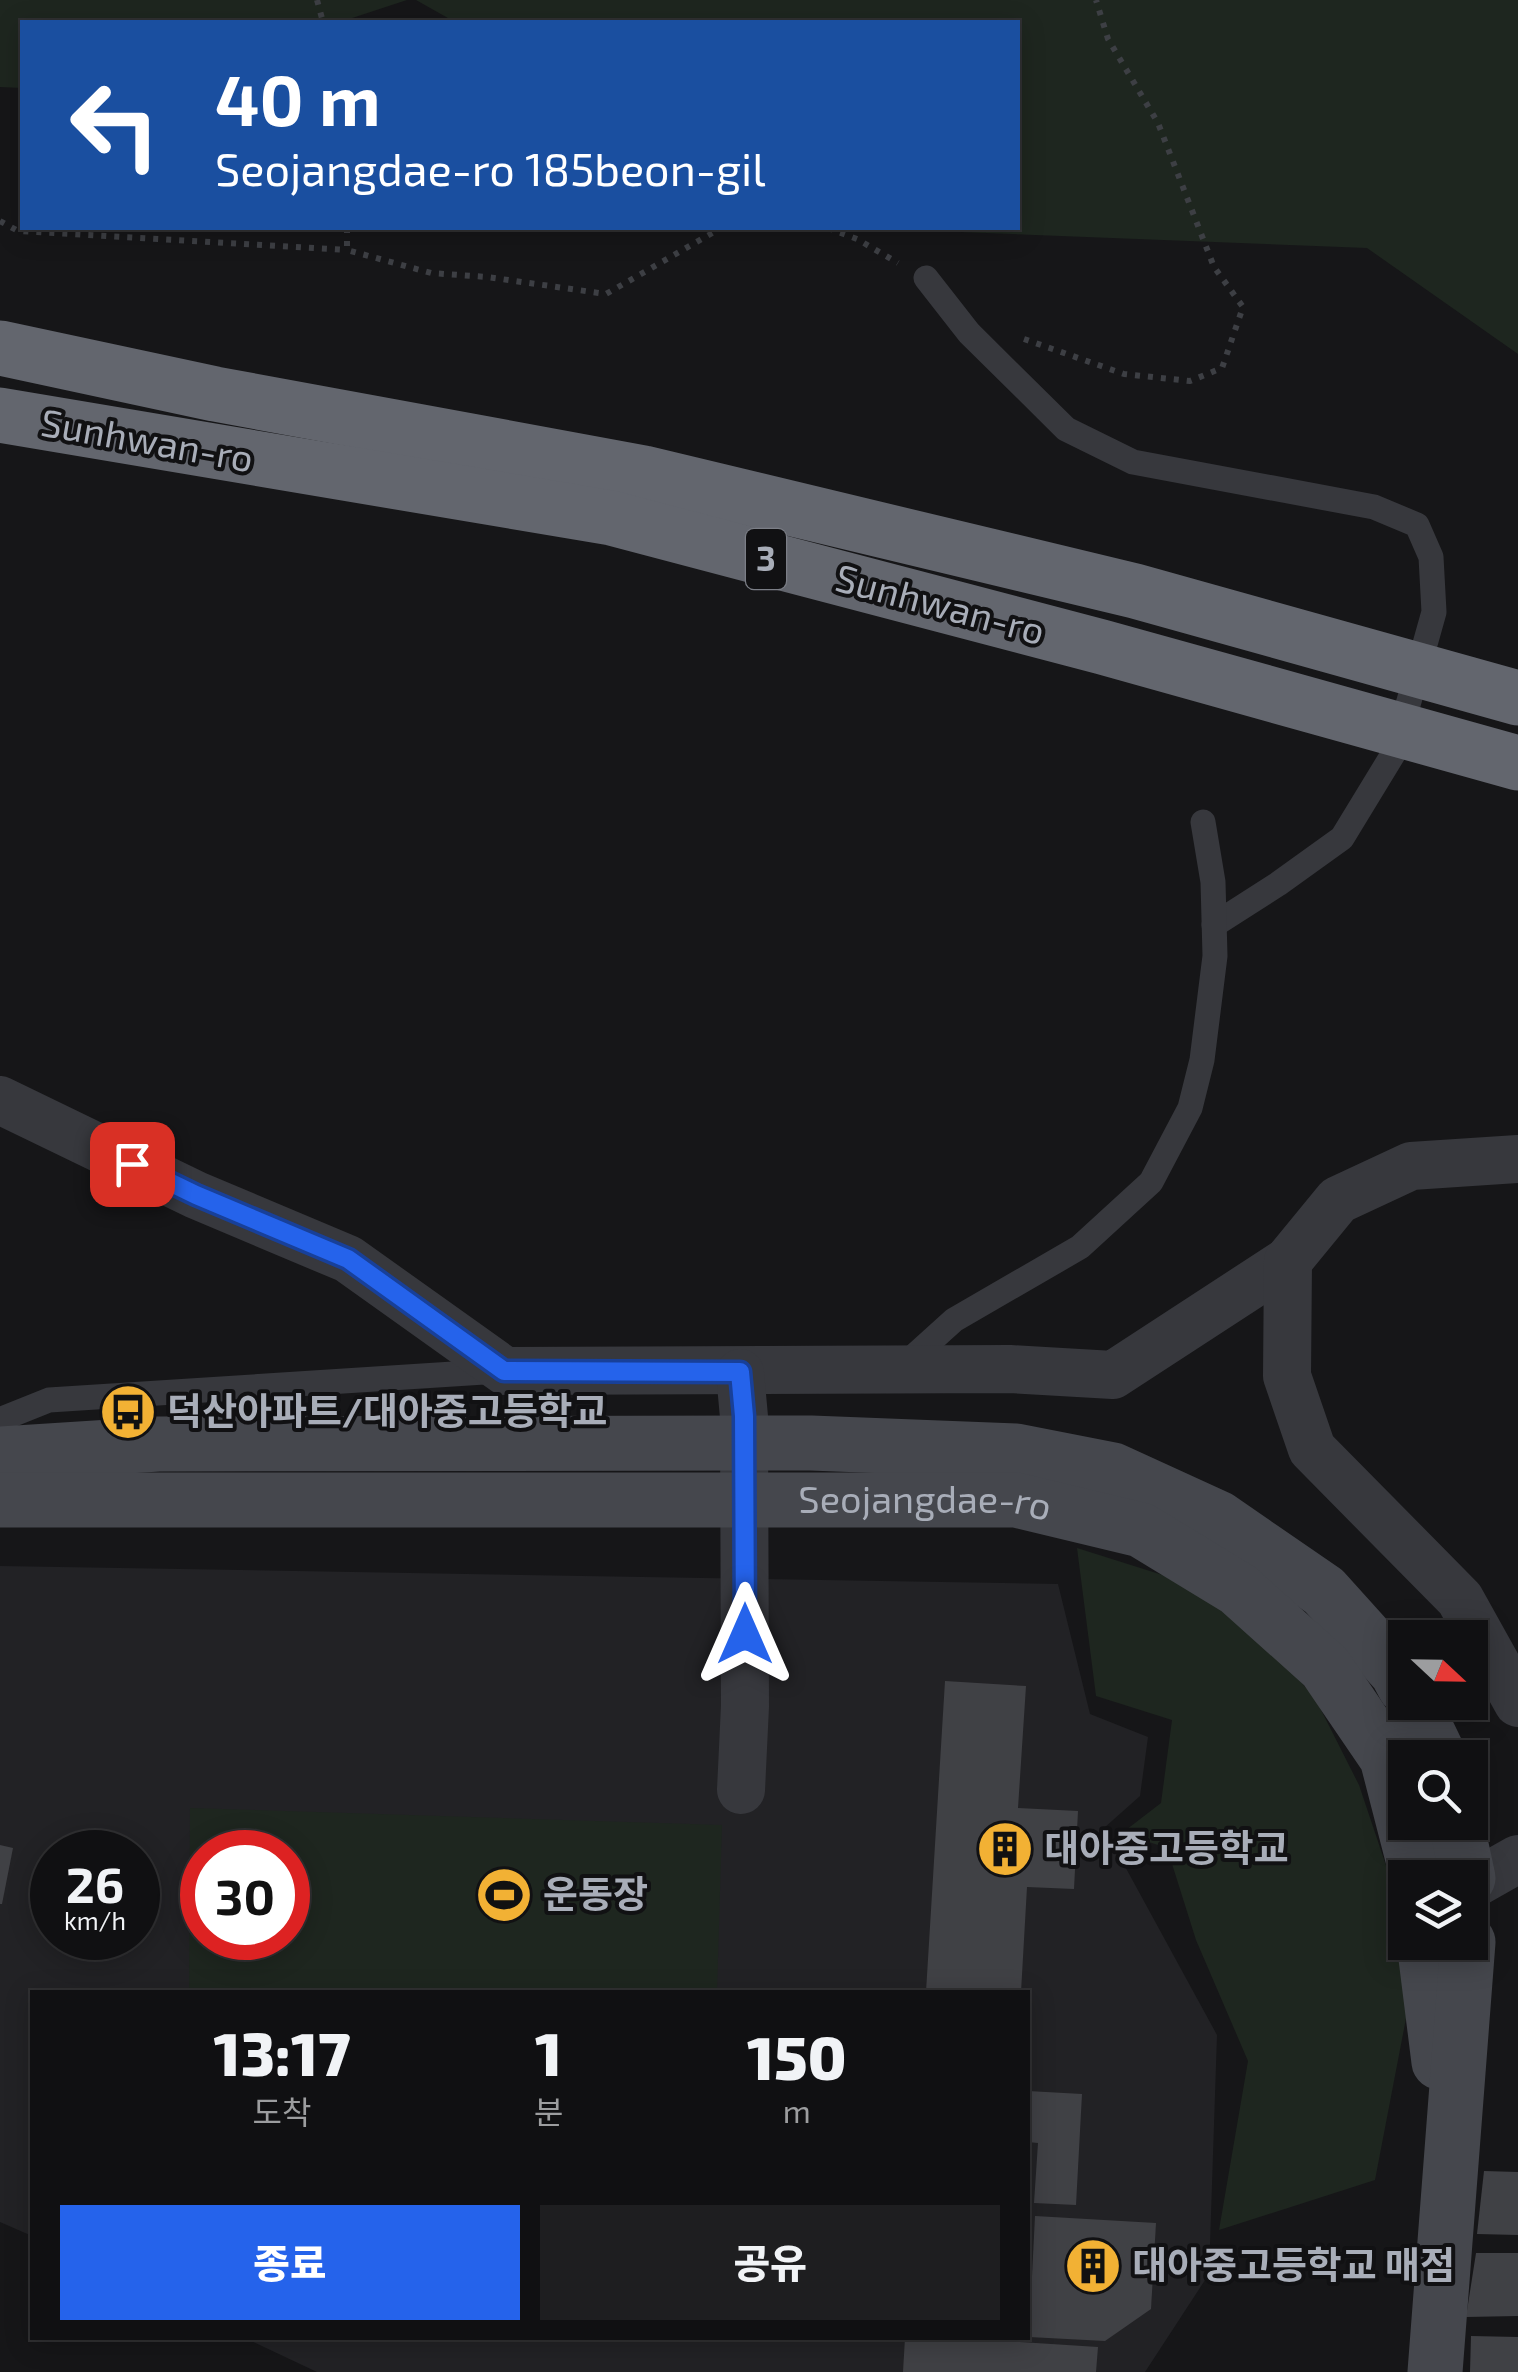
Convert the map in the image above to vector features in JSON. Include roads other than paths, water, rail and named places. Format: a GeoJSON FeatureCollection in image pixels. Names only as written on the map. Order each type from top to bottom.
{"type":"FeatureCollection","features":[{"type":"Feature","properties":{"kind":"highway","name":"Sunhwan-ro"},"geometry":{"type":"LineString","coordinates":[[0,348],[215,394],[644,473],[1134,590],[1518,698]]}},
{"type":"Feature","properties":{"kind":"highway","name":"Sunhwan-ro"},"geometry":{"type":"LineString","coordinates":[[0,415],[611,518],[1102,647],[1518,763]]}},
{"type":"Feature","properties":{"kind":"street"},"geometry":{"type":"LineString","coordinates":[[0,1100],[196,1195],[348,1259],[504,1371],[742,1394],[899,1370],[1010,1369],[1112,1375],[1288,1261],[1338,1200],[1411,1166],[1518,1159]]}},
{"type":"Feature","properties":{"kind":"street"},"geometry":{"type":"LineString","coordinates":[[1288,1261],[1286,1376],[1312,1449],[1460,1599],[1518,1703]]}},
{"type":"Feature","properties":{"kind":"street"},"geometry":{"type":"LineString","coordinates":[[741,1790],[745,1706],[742,1394]]}},
{"type":"Feature","properties":{"kind":"street","name":"Seojangdae-ro"},"geometry":{"type":"LineString","coordinates":[[1,1430],[158,1444],[907,1445],[1016,1452],[1113,1470],[1218,1518],[1324,1591],[1388,1661]]}},
{"type":"Feature","properties":{"kind":"street","name":"Seojangdae-ro"},"geometry":{"type":"LineString","coordinates":[[0,1500],[1016,1500],[1141,1530],[1238,1589],[1326,1667],[1387,1758],[1413,1860]]}},
{"type":"Feature","properties":{"kind":"street"},"geometry":{"type":"LineString","coordinates":[[1488,1876],[1518,1859]]}},
{"type":"Feature","properties":{"kind":"street"},"geometry":{"type":"LineString","coordinates":[[1425,1960],[1428,1998],[1454,2149]]}},
{"type":"Feature","properties":{"kind":"street"},"geometry":{"type":"LineString","coordinates":[[1435,2372],[1467,1960]]}},
{"type":"Feature","properties":{"kind":"lane"},"geometry":{"type":"LineString","coordinates":[[926,278],[969,333],[1066,429],[1133,462],[1374,506],[1418,525],[1431,557],[1434,612],[1396,751],[1342,838],[1214,925]]}},
{"type":"Feature","properties":{"kind":"lane"},"geometry":{"type":"LineString","coordinates":[[899,1370],[954,1320],[1080,1246],[1150,1182],[1190,1108],[1202,1060],[1215,956],[1213,882],[1203,822]]}},
{"type":"Feature","properties":{"kind":"lane"},"geometry":{"type":"LineString","coordinates":[[1,1430],[49,1400],[504,1371]]}},
{"type":"Feature","properties":{"kind":"place","name":"덕산아파트/대아중고등학교"},"geometry":{"type":"Point","coordinates":[128,1412]}},
{"type":"Feature","properties":{"kind":"place","name":"대아중고등학교"},"geometry":{"type":"Point","coordinates":[1005,1849]}},
{"type":"Feature","properties":{"kind":"place","name":"운동장"},"geometry":{"type":"Point","coordinates":[504,1895]}},
{"type":"Feature","properties":{"kind":"place","name":"대아중고등학교 매점"},"geometry":{"type":"Point","coordinates":[1093,2266]}}]}
